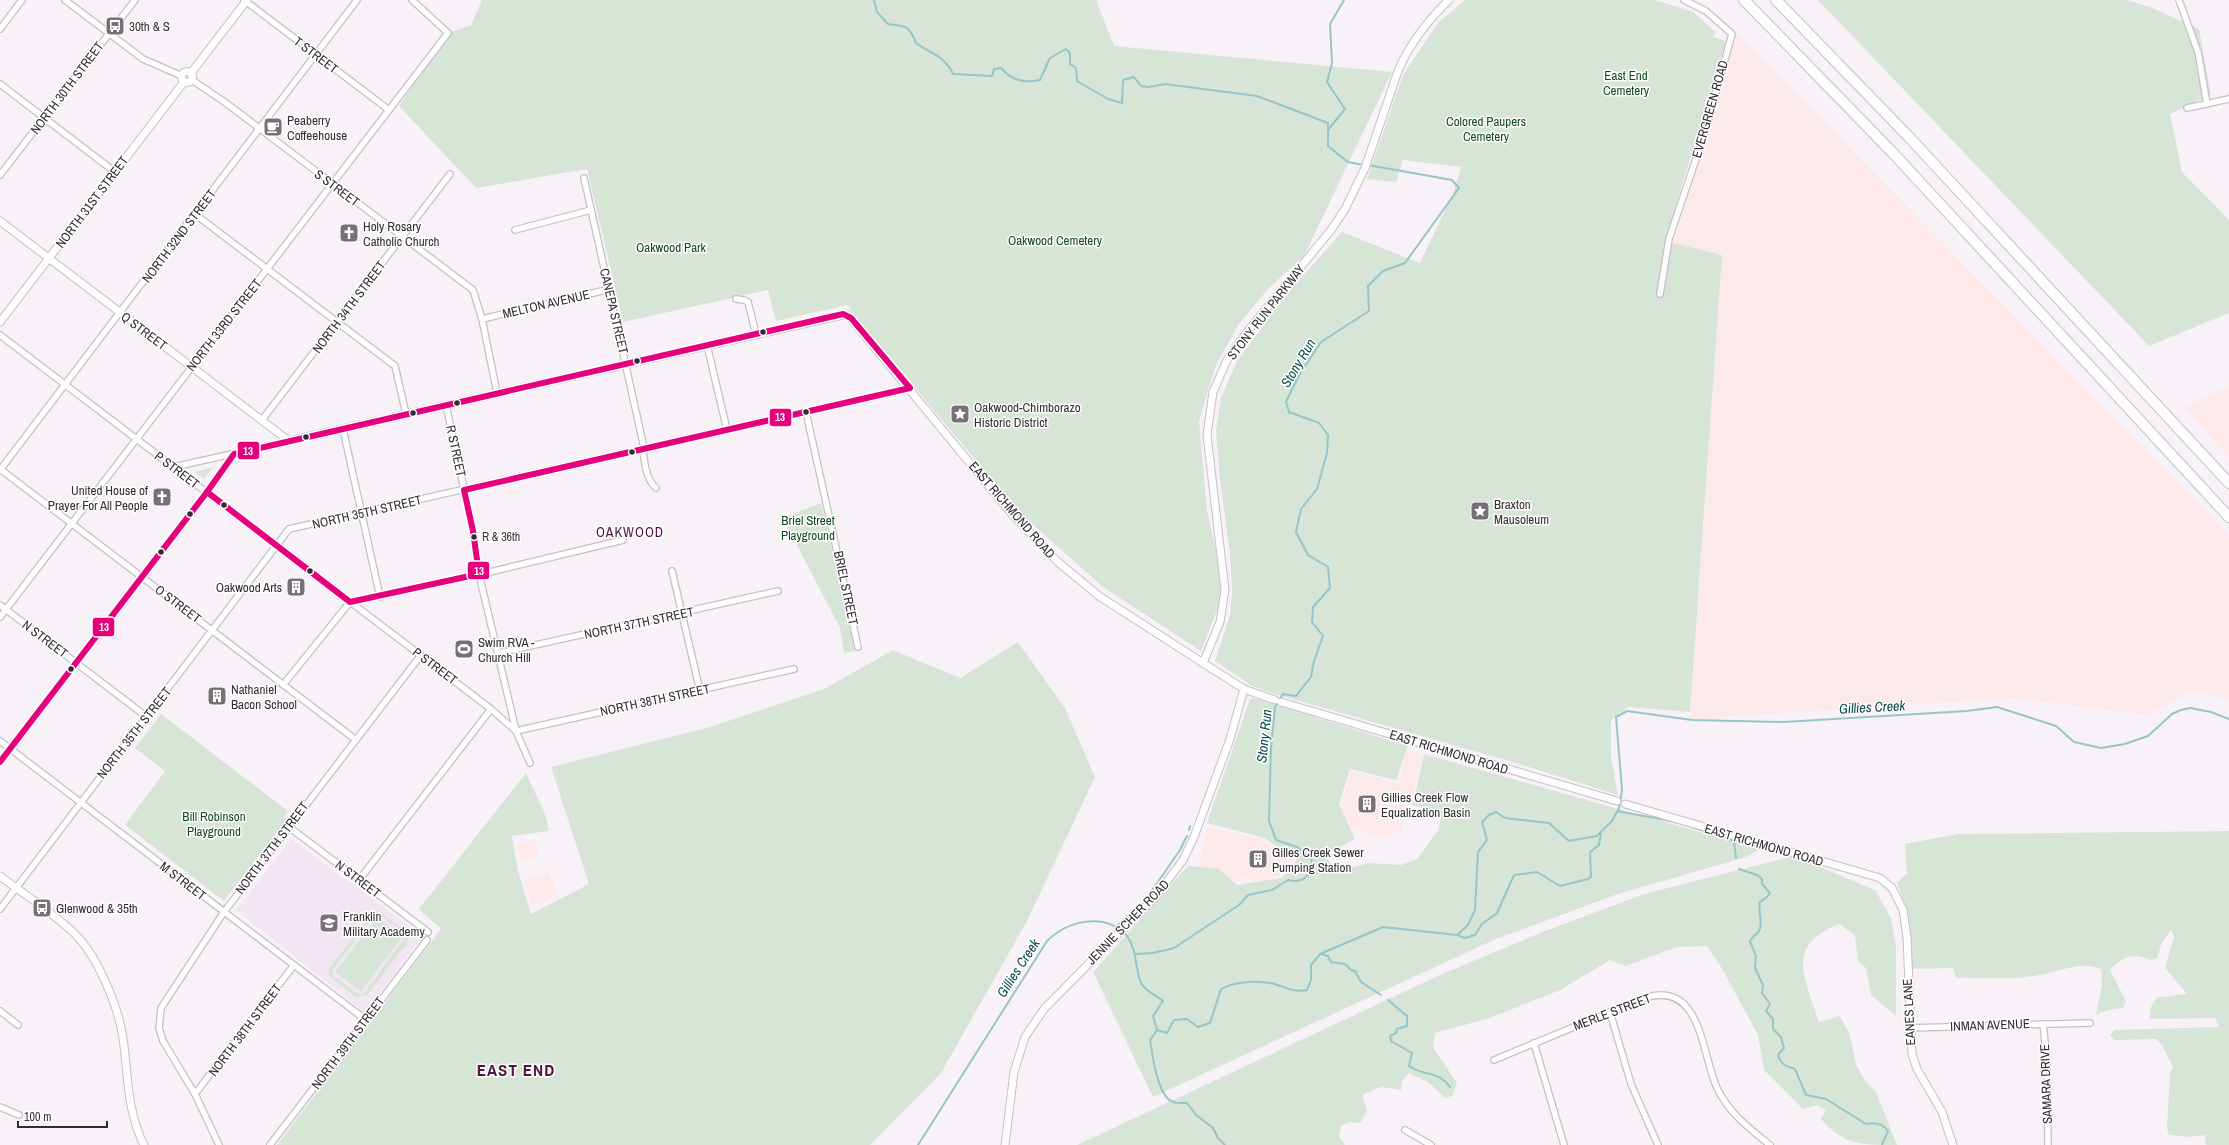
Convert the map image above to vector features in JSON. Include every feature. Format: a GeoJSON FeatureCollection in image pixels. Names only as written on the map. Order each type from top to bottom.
{"type":"FeatureCollection","features":[{"type":"Feature","properties":{"kind":"highway"},"geometry":{"type":"LineString","coordinates":[[1744,0],[1892,152],[2229,517]]}},
{"type":"Feature","properties":{"kind":"highway"},"geometry":{"type":"LineString","coordinates":[[1776,0],[1908,136],[2229,483]]}},
{"type":"Feature","properties":{"kind":"street"},"geometry":{"type":"LineString","coordinates":[[0,29],[22,0]]}},
{"type":"Feature","properties":{"kind":"street"},"geometry":{"type":"LineString","coordinates":[[65,0],[150,63],[183,79],[187,83],[245,0]]}},
{"type":"Feature","properties":{"kind":"street","name":"NORTH 30TH STREET"},"geometry":{"type":"LineString","coordinates":[[0,175],[135,0]]}},
{"type":"Feature","properties":{"kind":"street","name":"T STREET"},"geometry":{"type":"LineString","coordinates":[[245,0],[389,110]]}},
{"type":"Feature","properties":{"kind":"street","name":"NORTH 32ND STREET"},"geometry":{"type":"LineString","coordinates":[[0,469],[196,215],[357,0]]}},
{"type":"Feature","properties":{"kind":"street"},"geometry":{"type":"LineString","coordinates":[[412,0],[418,5],[422,0]]}},
{"type":"Feature","properties":{"kind":"street","name":"STONY RUN PARKWAY"},"geometry":{"type":"LineString","coordinates":[[1203,663],[1220,622],[1225,590],[1207,435],[1213,392],[1227,360],[1247,332],[1331,230],[1345,210],[1365,168],[1398,71],[1418,35],[1449,0]]}},
{"type":"Feature","properties":{"kind":"street","name":"EVERGREEN ROAD"},"geometry":{"type":"LineString","coordinates":[[1660,294],[1669,239],[1705,132],[1732,34],[1706,11],[1684,0]]}},
{"type":"Feature","properties":{"kind":"street"},"geometry":{"type":"LineString","coordinates":[[2178,0],[2198,52],[2207,104]]}},
{"type":"Feature","properties":{"kind":"street","name":"NORTH 33RD STREET"},"geometry":{"type":"LineString","coordinates":[[0,616],[448,33],[418,5]]}},
{"type":"Feature","properties":{"kind":"street","name":"S STREET"},"geometry":{"type":"LineString","coordinates":[[191,77],[473,290],[482,319],[498,394]]}},
{"type":"Feature","properties":{"kind":"street","name":"NORTH 31ST STREET"},"geometry":{"type":"LineString","coordinates":[[0,322],[115,172],[183,79]]}},
{"type":"Feature","properties":{"kind":"street"},"geometry":{"type":"LineString","coordinates":[[0,84],[115,172]]}},
{"type":"Feature","properties":{"kind":"street"},"geometry":{"type":"LineString","coordinates":[[2186,108],[2229,99]]}},
{"type":"Feature","properties":{"kind":"street","name":"NORTH 34TH STREET"},"geometry":{"type":"LineString","coordinates":[[262,420],[450,174]]}},
{"type":"Feature","properties":{"kind":"street","name":"CANEPA STREET"},"geometry":{"type":"LineString","coordinates":[[584,178],[610,289],[643,449],[651,482],[656,488]]}},
{"type":"Feature","properties":{"kind":"street"},"geometry":{"type":"LineString","coordinates":[[515,230],[591,210]]}},
{"type":"Feature","properties":{"kind":"street"},"geometry":{"type":"LineString","coordinates":[[196,215],[395,366],[406,414]]}},
{"type":"Feature","properties":{"kind":"street","name":"Q STREET"},"geometry":{"type":"LineString","coordinates":[[0,221],[289,441]]}},
{"type":"Feature","properties":{"kind":"street","name":"MELTON AVENUE"},"geometry":{"type":"LineString","coordinates":[[482,319],[610,289]]}},
{"type":"Feature","properties":{"kind":"street"},"geometry":{"type":"LineString","coordinates":[[174,467],[756,334],[748,302],[744,300],[736,300]]}},
{"type":"Feature","properties":{"kind":"street","name":"EAST RICHMOND ROAD"},"geometry":{"type":"LineString","coordinates":[[756,334],[847,314],[910,388],[1011,513],[1058,562],[1099,596],[1244,689],[1278,701],[1617,801]]}},
{"type":"Feature","properties":{"kind":"street","name":"P STREET"},"geometry":{"type":"LineString","coordinates":[[0,335],[491,709],[516,731],[530,763]]}},
{"type":"Feature","properties":{"kind":"street"},"geometry":{"type":"LineString","coordinates":[[707,345],[727,430]]}},
{"type":"Feature","properties":{"kind":"street","name":"NORTH 35TH STREET"},"geometry":{"type":"LineString","coordinates":[[0,909],[289,529],[910,388]]}},
{"type":"Feature","properties":{"kind":"street","name":"R STREET"},"geometry":{"type":"LineString","coordinates":[[446,405],[474,531],[480,574],[516,731]]}},
{"type":"Feature","properties":{"kind":"street","name":"BRIEL STREET"},"geometry":{"type":"LineString","coordinates":[[806,412],[858,647]]}},
{"type":"Feature","properties":{"kind":"street"},"geometry":{"type":"LineString","coordinates":[[343,429],[380,596]]}},
{"type":"Feature","properties":{"kind":"street"},"geometry":{"type":"LineString","coordinates":[[0,762],[207,492],[234,454]]}},
{"type":"Feature","properties":{"kind":"street","name":"O STREET"},"geometry":{"type":"LineString","coordinates":[[0,469],[356,740]]}},
{"type":"Feature","properties":{"kind":"street"},"geometry":{"type":"LineString","coordinates":[[283,685],[350,602],[480,574],[623,540]]}},
{"type":"Feature","properties":{"kind":"street"},"geometry":{"type":"LineString","coordinates":[[672,571],[700,691]]}},
{"type":"Feature","properties":{"kind":"street","name":"NORTH 37TH STREET"},"geometry":{"type":"LineString","coordinates":[[499,653],[778,591]]}},
{"type":"Feature","properties":{"kind":"street","name":"N STREET"},"geometry":{"type":"LineString","coordinates":[[0,605],[147,717]]}},
{"type":"Feature","properties":{"kind":"street","name":"NORTH 37TH STREET"},"geometry":{"type":"LineString","coordinates":[[219,1145],[195,1094],[171,1054],[159,1028],[161,1008],[224,912],[421,655]]}},
{"type":"Feature","properties":{"kind":"street","name":"NORTH 38TH STREET"},"geometry":{"type":"LineString","coordinates":[[516,731],[794,669]]}},
{"type":"Feature","properties":{"kind":"street","name":"JENNIE SCHER ROAD"},"geometry":{"type":"LineString","coordinates":[[1005,1145],[1014,1072],[1025,1037],[1044,1009],[1166,884],[1189,849],[1230,740],[1244,689]]}},
{"type":"Feature","properties":{"kind":"street"},"geometry":{"type":"LineString","coordinates":[[359,880],[491,709]]}},
{"type":"Feature","properties":{"kind":"street","name":"M STREET"},"geometry":{"type":"LineString","coordinates":[[0,741],[366,1020]]}},
{"type":"Feature","properties":{"kind":"street","name":"EAST RICHMOND ROAD"},"geometry":{"type":"LineString","coordinates":[[1625,804],[1880,878]]}},
{"type":"Feature","properties":{"kind":"street","name":"N STREET"},"geometry":{"type":"LineString","coordinates":[[289,827],[428,932]]}},
{"type":"Feature","properties":{"kind":"street"},"geometry":{"type":"LineString","coordinates":[[0,876],[75,935],[90,953],[115,1007],[122,1036],[132,1111],[144,1145]]}},
{"type":"Feature","properties":{"kind":"street","name":"EANES LANE"},"geometry":{"type":"LineString","coordinates":[[1880,878],[1892,888],[1903,910],[1907,938],[1909,1028],[1913,1058],[1942,1112],[1953,1145]]}},
{"type":"Feature","properties":{"kind":"street","name":"NORTH 39TH STREET"},"geometry":{"type":"LineString","coordinates":[[270,1145],[427,940]]}},
{"type":"Feature","properties":{"kind":"street","name":"NORTH 38TH STREET"},"geometry":{"type":"LineString","coordinates":[[195,1094],[294,965]]}},
{"type":"Feature","properties":{"kind":"street","name":"MERLE STREET"},"geometry":{"type":"LineString","coordinates":[[1494,1060],[1610,1012],[1654,996],[1671,997],[1691,1011],[1697,1022],[1712,1076],[1725,1102],[1740,1120],[1770,1145]]}},
{"type":"Feature","properties":{"kind":"street"},"geometry":{"type":"LineString","coordinates":[[0,1011],[18,1024]]}},
{"type":"Feature","properties":{"kind":"street"},"geometry":{"type":"LineString","coordinates":[[1610,1012],[1631,1084],[1658,1145]]}},
{"type":"Feature","properties":{"kind":"street","name":"INMAN AVENUE"},"geometry":{"type":"LineString","coordinates":[[1909,1028],[2090,1023]]}},
{"type":"Feature","properties":{"kind":"street","name":"SAMARA DRIVE"},"geometry":{"type":"LineString","coordinates":[[2043,1024],[2047,1058],[2048,1145]]}},
{"type":"Feature","properties":{"kind":"street"},"geometry":{"type":"LineString","coordinates":[[1534,1043],[1564,1145]]}},
{"type":"Feature","properties":{"kind":"street"},"geometry":{"type":"LineString","coordinates":[[0,1107],[19,1115]]}},
{"type":"Feature","properties":{"kind":"street"},"geometry":{"type":"LineString","coordinates":[[1405,1130],[1431,1145]]}},
{"type":"Feature","properties":{"kind":"shaded area"},"geometry":{"type":"Polygon","coordinates":[[[1737,33],[2229,535],[2229,700],[2194,690],[2147,715],[2015,698],[1690,719],[1722,255],[1673,244],[1737,33]]]}},
{"type":"Feature","properties":{"kind":"shaded area"},"geometry":{"type":"Polygon","coordinates":[[[2229,386],[2229,458],[2185,408],[2229,386]]]}},
{"type":"Feature","properties":{"kind":"shaded area"},"geometry":{"type":"Polygon","coordinates":[[[1407,751],[1423,755],[1411,799],[1407,798],[1402,831],[1377,838],[1351,827],[1341,806],[1351,770],[1399,784],[1407,751]]]}},
{"type":"Feature","properties":{"kind":"shaded area"},"geometry":{"type":"Polygon","coordinates":[[[1207,827],[1257,837],[1290,856],[1294,862],[1270,880],[1254,881],[1244,878],[1237,883],[1214,870],[1199,867],[1207,827]]]}},
{"type":"Feature","properties":{"kind":"shaded area","name":"Franklin Military Academy"},"geometry":{"type":"Polygon","coordinates":[[[291,839],[423,936],[365,1013],[236,910],[291,839]]]}},
{"type":"Feature","properties":{"kind":"shaded area"},"geometry":{"type":"Polygon","coordinates":[[[535,840],[538,856],[521,859],[518,843],[535,840]]]}},
{"type":"Feature","properties":{"kind":"shaded area"},"geometry":{"type":"Polygon","coordinates":[[[549,872],[558,897],[532,906],[524,881],[549,872]]]}},
{"type":"Feature","properties":{"kind":"green space","name":"Oakwood Cemetery"},"geometry":{"type":"Polygon","coordinates":[[[482,0],[1096,0],[1114,46],[1392,72],[1304,256],[1268,289],[1239,324],[1216,365],[1199,421],[1207,511],[1225,590],[1201,651],[1103,587],[1022,515],[856,318],[848,305],[776,321],[768,290],[623,322],[587,169],[476,188],[399,106],[448,33],[471,25],[482,0]]]}},
{"type":"Feature","properties":{"kind":"green space"},"geometry":{"type":"Polygon","coordinates":[[[1465,0],[1655,0],[1693,12],[1716,32],[1713,37],[1726,41],[1665,241],[1722,255],[1690,712],[1628,707],[1611,720],[1611,756],[1618,795],[1516,763],[1275,694],[1252,686],[1215,661],[1230,615],[1232,592],[1230,554],[1220,479],[1216,431],[1221,398],[1237,361],[1291,289],[1342,232],[1420,263],[1453,193],[1461,167],[1403,160],[1396,182],[1367,179],[1403,75],[1438,23],[1465,0]]]}},
{"type":"Feature","properties":{"kind":"green space"},"geometry":{"type":"Polygon","coordinates":[[[1818,0],[2128,0],[2152,8],[2199,29],[2211,95],[2170,114],[2182,172],[2229,220],[2229,313],[2149,346],[1818,0]]]}},
{"type":"Feature","properties":{"kind":"green space"},"geometry":{"type":"Polygon","coordinates":[[[213,467],[204,479],[195,472],[213,467]]]}},
{"type":"Feature","properties":{"kind":"green space","name":"Briel Street Playground"},"geometry":{"type":"Polygon","coordinates":[[[821,503],[855,651],[844,653],[840,628],[783,518],[821,503]]]}},
{"type":"Feature","properties":{"kind":"green space"},"geometry":{"type":"Polygon","coordinates":[[[1018,642],[1065,708],[1095,777],[1027,921],[941,1073],[870,1145],[277,1145],[441,929],[419,909],[526,773],[545,814],[549,831],[512,836],[518,871],[531,914],[589,884],[551,767],[710,727],[824,689],[893,650],[960,678],[1018,642]]]}},
{"type":"Feature","properties":{"kind":"green space"},"geometry":{"type":"Polygon","coordinates":[[[1253,698],[1408,746],[1396,780],[1350,769],[1339,804],[1355,839],[1325,855],[1337,872],[1368,863],[1401,865],[1417,859],[1439,829],[1441,813],[1413,805],[1424,754],[1760,849],[1746,857],[1618,894],[1496,939],[1153,1097],[1093,972],[1188,866],[1219,869],[1237,885],[1282,878],[1297,859],[1264,838],[1207,823],[1250,699],[1253,698]]]}},
{"type":"Feature","properties":{"kind":"green space","name":"Bill Robinson Playground"},"geometry":{"type":"Polygon","coordinates":[[[161,714],[288,811],[284,817],[287,819],[224,901],[125,825],[165,771],[135,748],[161,714]]]}},
{"type":"Feature","properties":{"kind":"green space"},"geometry":{"type":"Polygon","coordinates":[[[2229,831],[2229,1145],[2206,1145],[2205,1135],[2188,1137],[2169,1135],[2167,1128],[2170,1073],[2173,1067],[2162,1045],[2156,1039],[2114,1040],[2110,1035],[2114,1030],[2219,1027],[2215,1018],[2150,1019],[2150,1009],[2156,998],[2187,994],[2165,968],[2174,937],[2171,930],[2162,942],[2157,958],[2152,960],[2139,956],[2133,956],[2124,958],[2110,970],[2126,1001],[2123,1008],[2108,1010],[2096,1015],[2102,985],[2101,969],[2093,967],[2076,966],[2034,976],[2005,978],[1956,978],[1953,968],[1912,969],[1909,917],[1897,883],[1907,873],[1905,844],[1958,834],[2229,831]]]}},
{"type":"Feature","properties":{"kind":"green space"},"geometry":{"type":"Polygon","coordinates":[[[1794,856],[1875,890],[1891,918],[1896,946],[1896,1016],[1871,995],[1866,968],[1858,961],[1855,935],[1839,924],[1822,933],[1811,942],[1805,953],[1803,965],[1808,991],[1819,1022],[1840,1016],[1850,1035],[1856,1064],[1865,1081],[1876,1092],[1897,1145],[1863,1144],[1845,1139],[1829,1128],[1821,1119],[1826,1110],[1818,1105],[1803,1109],[1764,1070],[1758,1035],[1721,967],[1707,946],[1677,947],[1626,966],[1610,960],[1560,990],[1490,1018],[1435,1033],[1433,1047],[1457,1083],[1452,1096],[1445,1098],[1428,1082],[1409,1073],[1402,1081],[1401,1090],[1381,1087],[1362,1095],[1367,1110],[1361,1123],[1349,1122],[1341,1126],[1339,1137],[1345,1145],[1077,1145],[1442,974],[1545,931],[1644,894],[1794,856]]]}},
{"type":"Feature","properties":{"kind":"green space"},"geometry":{"type":"Polygon","coordinates":[[[374,911],[378,911],[406,931],[409,936],[408,942],[367,995],[356,997],[331,978],[328,970],[374,911]],[[375,914],[332,970],[333,976],[359,995],[364,994],[405,937],[404,933],[379,914],[375,914]]]}},
{"type":"Feature","properties":{"kind":"green space"},"geometry":{"type":"Polygon","coordinates":[[[377,918],[402,937],[361,991],[335,972],[377,918]]]}},
{"type":"Feature","properties":{"kind":"waterway"},"geometry":{"type":"LineString","coordinates":[[874,0],[877,12],[888,24],[903,26],[909,30],[916,43],[942,59],[953,74],[992,76],[994,69],[1001,68],[1009,76],[1019,80],[1040,80],[1050,58],[1066,49],[1070,53],[1070,64],[1076,68],[1077,81],[1108,99],[1122,103],[1123,80],[1134,77],[1141,86],[1149,87],[1165,84],[1257,96],[1328,123],[1328,130]]}},
{"type":"Feature","properties":{"kind":"waterway"},"geometry":{"type":"LineString","coordinates":[[1344,0],[1330,24],[1332,63],[1327,82],[1345,109],[1328,130],[1328,146],[1348,162],[1364,165]]}},
{"type":"Feature","properties":{"kind":"waterway","name":"Stony Run"},"geometry":{"type":"LineString","coordinates":[[1135,954],[1153,953],[1174,948],[1239,905],[1248,895],[1272,890],[1288,880],[1300,880],[1308,875],[1313,869],[1311,858],[1297,847],[1276,840],[1269,821],[1271,749],[1275,707],[1283,694],[1296,696],[1311,677],[1314,661],[1323,636],[1312,622],[1313,607],[1330,588],[1328,567],[1308,555],[1296,532],[1301,509],[1317,489],[1327,453],[1328,435],[1319,423],[1289,412],[1286,402],[1299,375],[1321,342],[1369,311],[1368,286],[1383,271],[1405,263],[1459,188],[1452,180],[1368,165]]}},
{"type":"Feature","properties":{"kind":"waterway","name":"Gillies Creek"},"geometry":{"type":"LineString","coordinates":[[918,1145],[1047,941],[1055,934],[1075,924],[1086,922],[1097,921],[1108,923],[1118,928],[1127,936],[1133,947],[1141,983],[1163,1001],[1153,1016],[1157,1030],[1167,1033],[1174,1020],[1187,1019],[1198,1027],[1210,1023],[1221,989],[1233,984],[1261,982],[1294,990],[1307,990],[1311,980],[1311,965],[1320,954],[1383,927],[1457,935],[1468,925],[1475,910],[1478,852],[1487,840],[1482,822],[1489,815],[1496,812],[1505,818],[1549,823],[1569,841],[1597,836],[1612,821],[1619,808],[1622,790],[1616,717],[1627,711],[1692,720],[1784,722],[1967,711],[1997,707],[2056,726],[2074,742],[2101,748],[2125,744],[2148,736],[2172,714],[2181,710],[2190,708],[2211,712],[2229,719]]}},
{"type":"Feature","properties":{"kind":"waterway"},"geometry":{"type":"LineString","coordinates":[[1617,811],[1671,821]]}},
{"type":"Feature","properties":{"kind":"waterway"},"geometry":{"type":"LineString","coordinates":[[1189,830],[1190,826]]}},
{"type":"Feature","properties":{"kind":"waterway"},"geometry":{"type":"LineString","coordinates":[[1692,827],[1734,841],[1736,858]]}},
{"type":"Feature","properties":{"kind":"waterway","name":"Gillies Creek"},"geometry":{"type":"LineString","coordinates":[[1457,935],[1465,938],[1475,935],[1482,924],[1497,913],[1514,875],[1537,872],[1560,886],[1591,877],[1590,852],[1599,845],[1601,832]]}},
{"type":"Feature","properties":{"kind":"waterway"},"geometry":{"type":"LineString","coordinates":[[1151,892],[1180,850],[1187,836]]}},
{"type":"Feature","properties":{"kind":"waterway"},"geometry":{"type":"LineString","coordinates":[[1739,869],[1757,875],[1762,879],[1762,884],[1770,893],[1760,902],[1759,909],[1761,924],[1758,933],[1750,941],[1756,956],[1755,968],[1763,985],[1762,993],[1770,1004],[1766,1011],[1773,1019],[1773,1029],[1781,1037],[1784,1048],[1778,1055],[1779,1058],[1784,1065],[1795,1069],[1806,1095],[1826,1099],[1866,1124],[1876,1123],[1884,1127],[1888,1131],[1882,1145]]}},
{"type":"Feature","properties":{"kind":"waterway"},"geometry":{"type":"LineString","coordinates":[[1116,927],[1128,915]]}},
{"type":"Feature","properties":{"kind":"waterway"},"geometry":{"type":"LineString","coordinates":[[1321,954],[1328,956],[1331,962],[1345,964],[1351,970],[1355,971],[1361,982],[1381,995]]}},
{"type":"Feature","properties":{"kind":"waterway"},"geometry":{"type":"LineString","coordinates":[[1388,1000],[1407,1016],[1407,1026],[1397,1029],[1396,1033],[1390,1036],[1391,1041],[1412,1053],[1409,1066],[1441,1078],[1450,1087]]}},
{"type":"Feature","properties":{"kind":"waterway"},"geometry":{"type":"LineString","coordinates":[[1157,1030],[1150,1040],[1159,1084],[1166,1097],[1173,1102],[1187,1103],[1196,1115],[1213,1128],[1218,1138],[1225,1145]]}},
{"type":"Feature","properties":{"kind":"transit line","name":"13"},"geometry":{"type":"LineString","coordinates":[[843,314],[851,318],[910,388],[464,490],[473,531],[479,574],[350,602],[207,492],[234,454],[843,314]]}},
{"type":"Feature","properties":{"kind":"transit line","name":"13"},"geometry":{"type":"LineString","coordinates":[[0,762],[207,492]]}},
{"type":"Feature","properties":{"kind":"place","name":"30th & S"},"geometry":{"type":"Point","coordinates":[115,26]}},
{"type":"Feature","properties":{"kind":"place","name":"Peaberry Coffeehouse"},"geometry":{"type":"Point","coordinates":[273,127]}},
{"type":"Feature","properties":{"kind":"place","name":"Holy Rosary Catholic Church"},"geometry":{"type":"Point","coordinates":[349,233]}},
{"type":"Feature","properties":{"kind":"place","name":"Oakwood-Chimborazo Historic District"},"geometry":{"type":"Point","coordinates":[960,414]}},
{"type":"Feature","properties":{"kind":"place","name":"United House of Prayer For All People"},"geometry":{"type":"Point","coordinates":[162,497]}},
{"type":"Feature","properties":{"kind":"place","name":"Braxton Mausoleum"},"geometry":{"type":"Point","coordinates":[1480,511]}},
{"type":"Feature","properties":{"kind":"place","name":"R & 36th"},"geometry":{"type":"Point","coordinates":[474,537]}},
{"type":"Feature","properties":{"kind":"place","name":"Oakwood Arts"},"geometry":{"type":"Point","coordinates":[296,587]}},
{"type":"Feature","properties":{"kind":"place","name":"Swim RVA - Church Hill"},"geometry":{"type":"Point","coordinates":[464,649]}},
{"type":"Feature","properties":{"kind":"place","name":"Nathaniel Bacon School"},"geometry":{"type":"Point","coordinates":[217,696]}},
{"type":"Feature","properties":{"kind":"place","name":"Gillies Creek Flow Equalization Basin"},"geometry":{"type":"Point","coordinates":[1367,804]}},
{"type":"Feature","properties":{"kind":"place","name":"Gilles Creek Sewer Pumping Station"},"geometry":{"type":"Point","coordinates":[1258,859]}},
{"type":"Feature","properties":{"kind":"place","name":"Glenwood & 35th"},"geometry":{"type":"Point","coordinates":[42,908]}},
{"type":"Feature","properties":{"kind":"place","name":"Franklin Military Academy"},"geometry":{"type":"Point","coordinates":[329,923]}},
{"type":"Feature","properties":{"kind":"district","name":"OAKWOOD"},"geometry":{"type":"Point","coordinates":[630,532]}},
{"type":"Feature","properties":{"kind":"district","name":"EAST END"},"geometry":{"type":"Point","coordinates":[516,1069]}},
{"type":"Feature","properties":{"kind":"park label","name":"East End Cemetery"},"geometry":{"type":"Point","coordinates":[1626,82]}},
{"type":"Feature","properties":{"kind":"park label","name":"Colored Paupers Cemetery"},"geometry":{"type":"Point","coordinates":[1486,128]}},
{"type":"Feature","properties":{"kind":"park label","name":"Oakwood Park"},"geometry":{"type":"Point","coordinates":[671,247]}}]}
